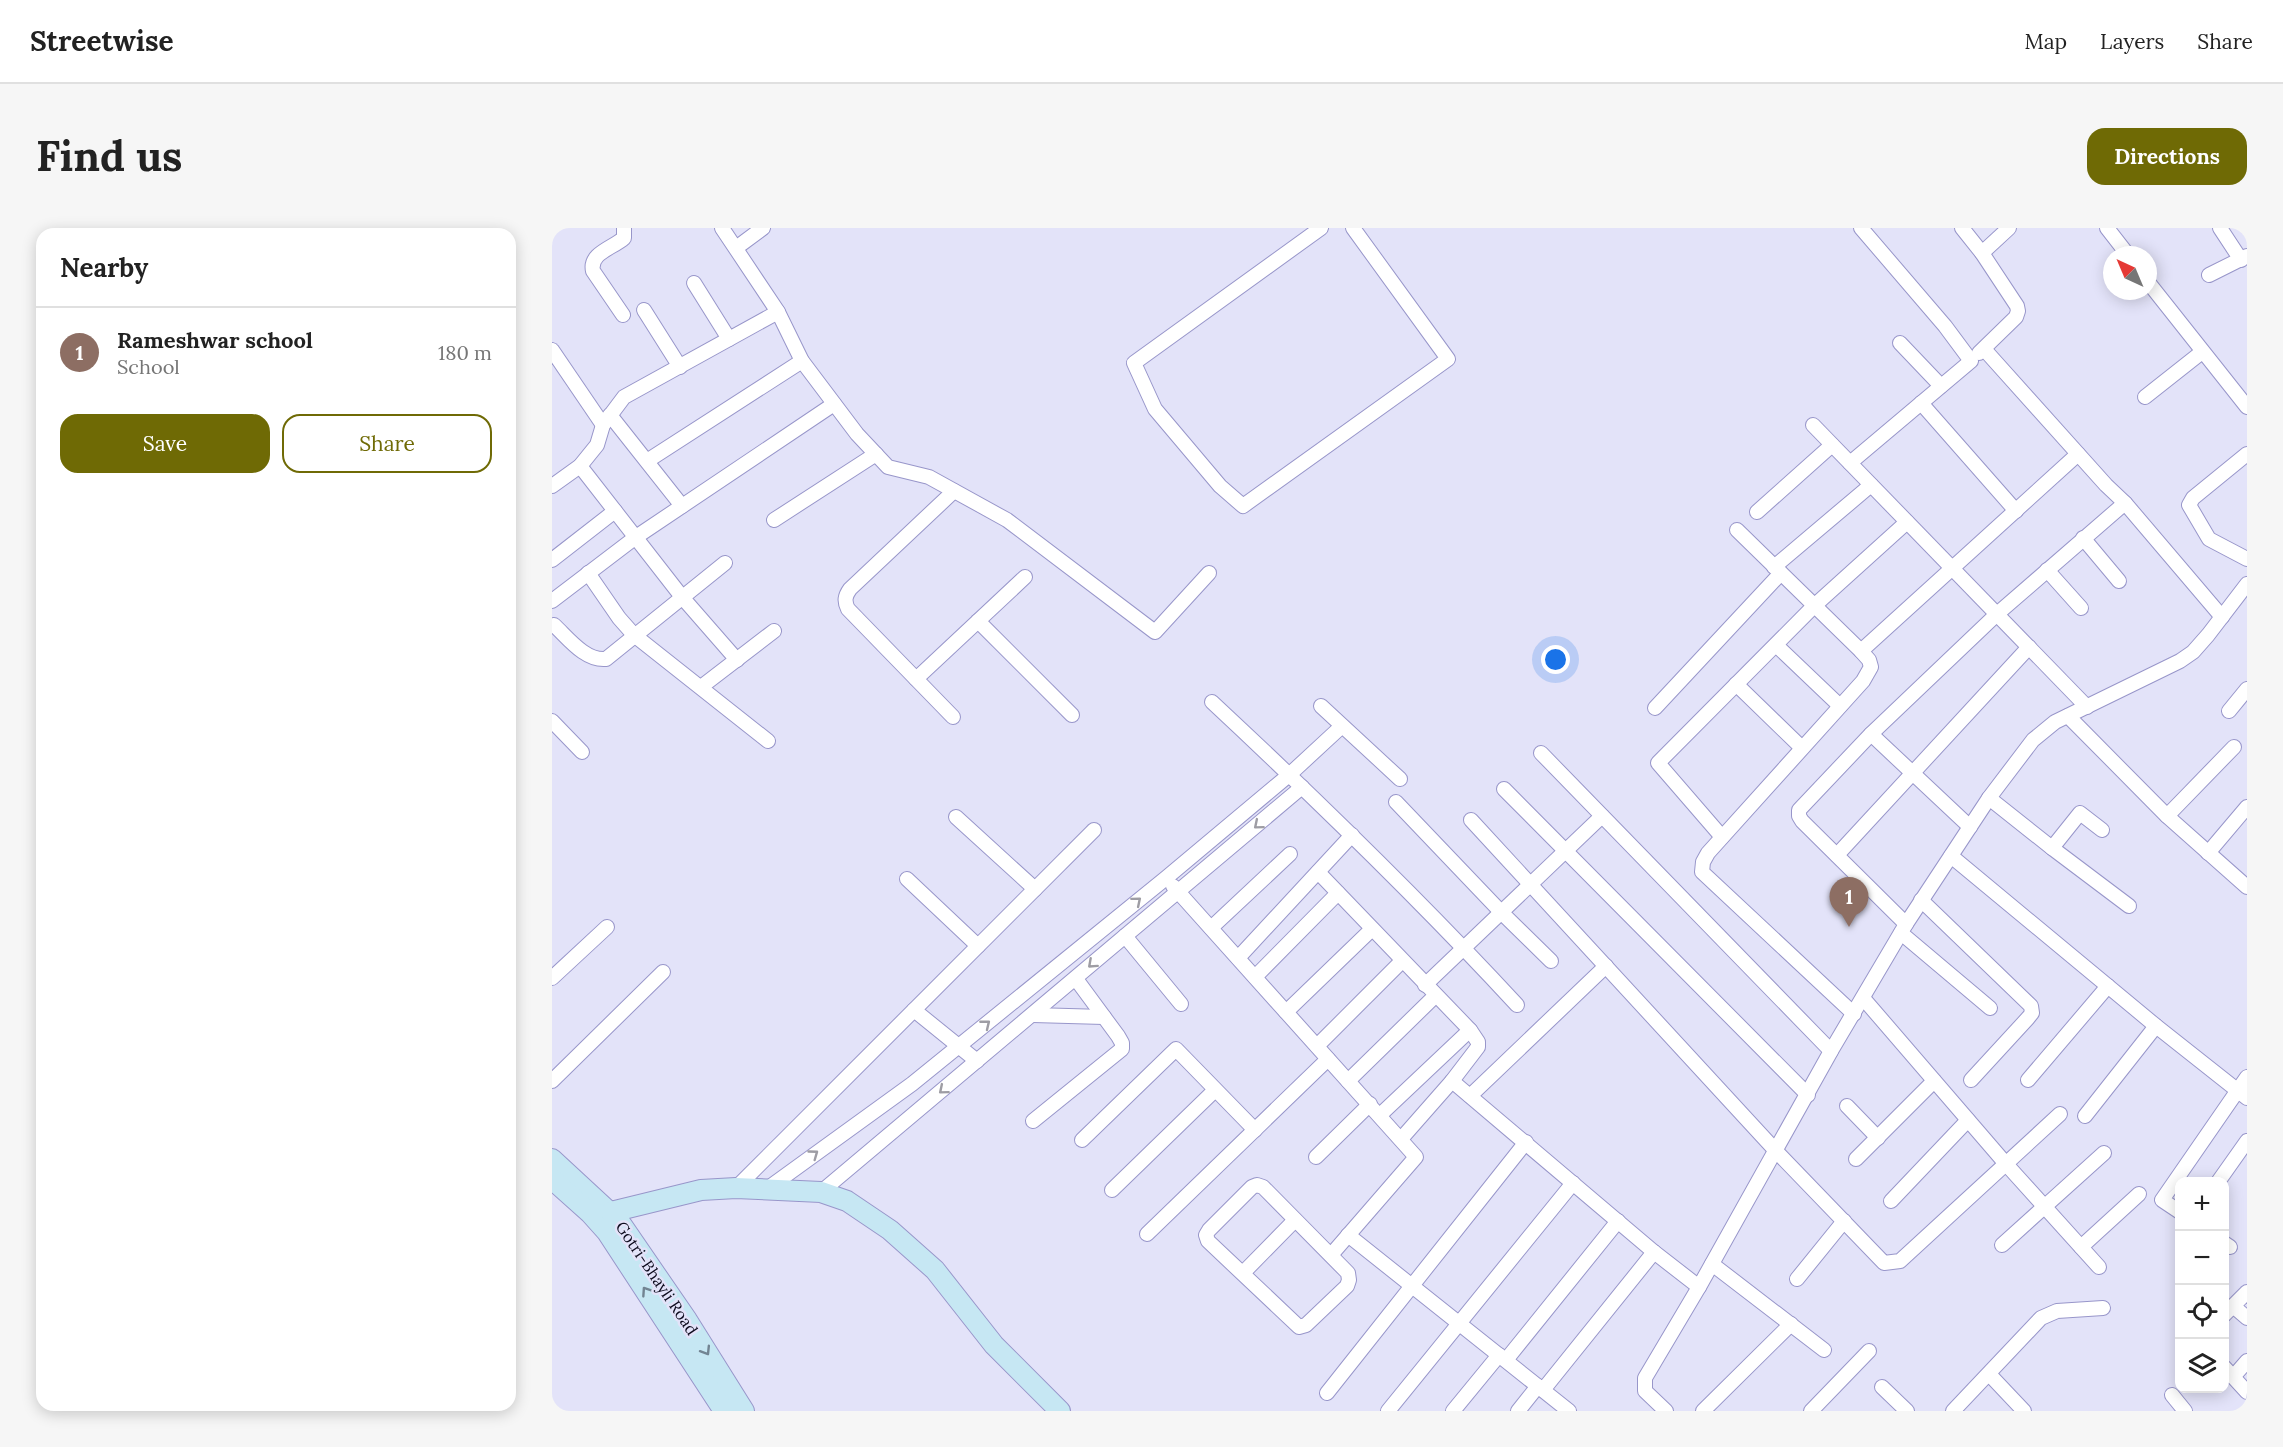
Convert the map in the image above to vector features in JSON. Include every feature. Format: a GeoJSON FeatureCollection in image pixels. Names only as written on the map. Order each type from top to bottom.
{"type":"FeatureCollection","features":[{"type":"Feature","properties":{"kind":"street"},"geometry":{"type":"LineString","coordinates":[[623,315],[592,271],[591,265],[597,256],[624,238],[624,228]]}},
{"type":"Feature","properties":{"kind":"street"},"geometry":{"type":"LineString","coordinates":[[722,228],[778,312],[802,361],[834,404],[888,467],[929,477],[1006,520],[1155,632],[1209,573]]}},
{"type":"Feature","properties":{"kind":"street"},"geometry":{"type":"LineString","coordinates":[[736,248],[763,228]]}},
{"type":"Feature","properties":{"kind":"street"},"geometry":{"type":"LineString","coordinates":[[1321,228],[1134,363],[1155,409],[1220,486],[1243,506],[1448,359],[1353,228]]}},
{"type":"Feature","properties":{"kind":"street"},"geometry":{"type":"LineString","coordinates":[[1861,228],[1945,326],[1971,361]]}},
{"type":"Feature","properties":{"kind":"street"},"geometry":{"type":"LineString","coordinates":[[1850,463],[1971,361],[2016,317],[2018,306],[1962,228]]}},
{"type":"Feature","properties":{"kind":"street"},"geometry":{"type":"LineString","coordinates":[[1982,253],[2009,228]]}},
{"type":"Feature","properties":{"kind":"street"},"geometry":{"type":"LineString","coordinates":[[2107,228],[2121,246]]}},
{"type":"Feature","properties":{"kind":"street"},"geometry":{"type":"LineString","coordinates":[[2209,275],[2244,258],[2220,228]]}},
{"type":"Feature","properties":{"kind":"street"},"geometry":{"type":"LineString","coordinates":[[694,283],[729,339]]}},
{"type":"Feature","properties":{"kind":"street"},"geometry":{"type":"LineString","coordinates":[[2157,294],[2247,407]]}},
{"type":"Feature","properties":{"kind":"street"},"geometry":{"type":"LineString","coordinates":[[644,310],[680,367]]}},
{"type":"Feature","properties":{"kind":"street"},"geometry":{"type":"LineString","coordinates":[[552,486],[580,466],[597,445],[607,420],[624,397],[778,312]]}},
{"type":"Feature","properties":{"kind":"street"},"geometry":{"type":"LineString","coordinates":[[1900,343],[1941,386]]}},
{"type":"Feature","properties":{"kind":"street"},"geometry":{"type":"LineString","coordinates":[[1984,349],[2106,485],[2125,502],[2222,617]]}},
{"type":"Feature","properties":{"kind":"street"},"geometry":{"type":"LineString","coordinates":[[2145,397],[2202,352]]}},
{"type":"Feature","properties":{"kind":"street"},"geometry":{"type":"LineString","coordinates":[[554,357],[607,420],[647,461],[682,506]]}},
{"type":"Feature","properties":{"kind":"street"},"geometry":{"type":"LineString","coordinates":[[647,461],[802,361]]}},
{"type":"Feature","properties":{"kind":"street"},"geometry":{"type":"LineString","coordinates":[[1921,403],[2016,511]]}},
{"type":"Feature","properties":{"kind":"street"},"geometry":{"type":"LineString","coordinates":[[552,601],[636,537],[834,404]]}},
{"type":"Feature","properties":{"kind":"street"},"geometry":{"type":"LineString","coordinates":[[1814,425],[2087,707]]}},
{"type":"Feature","properties":{"kind":"street"},"geometry":{"type":"LineString","coordinates":[[1757,512],[1833,445]]}},
{"type":"Feature","properties":{"kind":"street"},"geometry":{"type":"LineString","coordinates":[[774,520],[876,454]]}},
{"type":"Feature","properties":{"kind":"street"},"geometry":{"type":"LineString","coordinates":[[1862,651],[2078,454]]}},
{"type":"Feature","properties":{"kind":"street"},"geometry":{"type":"LineString","coordinates":[[2247,454],[2193,498],[2189,504],[2209,539],[2247,559]]}},
{"type":"Feature","properties":{"kind":"street"},"geometry":{"type":"LineString","coordinates":[[580,466],[682,597],[737,660]]}},
{"type":"Feature","properties":{"kind":"street"},"geometry":{"type":"LineString","coordinates":[[1655,708],[1777,570],[1871,484]]}},
{"type":"Feature","properties":{"kind":"street"},"geometry":{"type":"LineString","coordinates":[[953,717],[844,603],[845,595],[850,589],[954,491]]}},
{"type":"Feature","properties":{"kind":"street"},"geometry":{"type":"LineString","coordinates":[[1990,1008],[1904,928],[1837,855],[1802,821],[1799,810],[1870,734],[1997,614],[2125,502]]}},
{"type":"Feature","properties":{"kind":"street"},"geometry":{"type":"LineString","coordinates":[[552,560],[615,511]]}},
{"type":"Feature","properties":{"kind":"street"},"geometry":{"type":"LineString","coordinates":[[1722,837],[1658,763],[1814,606],[1907,522]]}},
{"type":"Feature","properties":{"kind":"street"},"geometry":{"type":"LineString","coordinates":[[1737,530],[1862,651],[1871,667],[1863,681],[1722,837],[1703,862],[1702,872],[1854,1014]]}},
{"type":"Feature","properties":{"kind":"street"},"geometry":{"type":"LineString","coordinates":[[2083,538],[2119,581]]}},
{"type":"Feature","properties":{"kind":"street"},"geometry":{"type":"LineString","coordinates":[[554,625],[582,651],[597,660],[606,659],[725,563]]}},
{"type":"Feature","properties":{"kind":"street"},"geometry":{"type":"LineString","coordinates":[[2047,570],[2081,608]]}},
{"type":"Feature","properties":{"kind":"street"},"geometry":{"type":"LineString","coordinates":[[588,573],[619,618],[634,635],[768,741]]}},
{"type":"Feature","properties":{"kind":"street"},"geometry":{"type":"LineString","coordinates":[[916,678],[1025,578]]}},
{"type":"Feature","properties":{"kind":"street"},"geometry":{"type":"LineString","coordinates":[[1666,1411],[1645,1391],[1645,1377],[1699,1287],[1831,1051],[1904,928],[1989,798],[2034,740],[2055,722],[2180,661],[2193,652],[2247,584]]}},
{"type":"Feature","properties":{"kind":"street"},"geometry":{"type":"LineString","coordinates":[[978,621],[1072,715]]}},
{"type":"Feature","properties":{"kind":"street"},"geometry":{"type":"LineString","coordinates":[[701,687],[774,631]]}},
{"type":"Feature","properties":{"kind":"street"},"geometry":{"type":"LineString","coordinates":[[1776,645],[1840,706]]}},
{"type":"Feature","properties":{"kind":"street"},"geometry":{"type":"LineString","coordinates":[[1837,855],[2029,647]]}},
{"type":"Feature","properties":{"kind":"street"},"geometry":{"type":"LineString","coordinates":[[1736,684],[1802,748]]}},
{"type":"Feature","properties":{"kind":"street"},"geometry":{"type":"LineString","coordinates":[[2229,711],[2247,689]]}},
{"type":"Feature","properties":{"kind":"street"},"geometry":{"type":"LineString","coordinates":[[1212,702],[1352,835],[1464,947],[1517,1005]]}},
{"type":"Feature","properties":{"kind":"street"},"geometry":{"type":"LineString","coordinates":[[1321,706],[1400,779]]}},
{"type":"Feature","properties":{"kind":"street"},"geometry":{"type":"LineString","coordinates":[[2068,716],[2167,816],[2247,887]]}},
{"type":"Feature","properties":{"kind":"street"},"geometry":{"type":"LineString","coordinates":[[552,721],[582,752]]}},
{"type":"Feature","properties":{"kind":"street"},"geometry":{"type":"LineString","coordinates":[[766,1189],[912,1084],[1166,878],[1289,775],[1342,726]]}},
{"type":"Feature","properties":{"kind":"street"},"geometry":{"type":"LineString","coordinates":[[1870,734],[1970,827]]}},
{"type":"Feature","properties":{"kind":"street"},"geometry":{"type":"LineString","coordinates":[[2167,816],[2234,747]]}},
{"type":"Feature","properties":{"kind":"street"},"geometry":{"type":"LineString","coordinates":[[1541,753],[1831,1051]]}},
{"type":"Feature","properties":{"kind":"street"},"geometry":{"type":"LineString","coordinates":[[821,1192],[1302,787]]}},
{"type":"Feature","properties":{"kind":"street"},"geometry":{"type":"LineString","coordinates":[[1504,789],[1808,1095]]}},
{"type":"Feature","properties":{"kind":"street"},"geometry":{"type":"LineString","coordinates":[[1989,798],[2052,849],[2129,906]]}},
{"type":"Feature","properties":{"kind":"street"},"geometry":{"type":"LineString","coordinates":[[1396,802],[1551,961]]}},
{"type":"Feature","properties":{"kind":"street"},"geometry":{"type":"LineString","coordinates":[[2208,853],[2247,807]]}},
{"type":"Feature","properties":{"kind":"street"},"geometry":{"type":"LineString","coordinates":[[2052,849],[2080,813],[2102,830]]}},
{"type":"Feature","properties":{"kind":"street"},"geometry":{"type":"LineString","coordinates":[[1425,985],[1602,816]]}},
{"type":"Feature","properties":{"kind":"street"},"geometry":{"type":"LineString","coordinates":[[956,817],[1035,889]]}},
{"type":"Feature","properties":{"kind":"street"},"geometry":{"type":"LineString","coordinates":[[1471,820],[1776,1150],[1884,1263],[1900,1262],[2060,1114]]}},
{"type":"Feature","properties":{"kind":"street"},"geometry":{"type":"LineString","coordinates":[[736,1188],[1094,830]]}},
{"type":"Feature","properties":{"kind":"street"},"geometry":{"type":"LineString","coordinates":[[1238,958],[1352,835]]}},
{"type":"Feature","properties":{"kind":"street"},"geometry":{"type":"LineString","coordinates":[[1211,928],[1290,854]]}},
{"type":"Feature","properties":{"kind":"street"},"geometry":{"type":"LineString","coordinates":[[1951,856],[2156,1026],[2242,1094]]}},
{"type":"Feature","properties":{"kind":"street"},"geometry":{"type":"LineString","coordinates":[[1318,872],[1470,1030],[1478,1042],[1478,1047],[1452,1081],[1401,1139]]}},
{"type":"Feature","properties":{"kind":"street"},"geometry":{"type":"LineString","coordinates":[[1166,878],[1416,1157],[1330,1255]]}},
{"type":"Feature","properties":{"kind":"street"},"geometry":{"type":"LineString","coordinates":[[907,879],[978,946]]}},
{"type":"Feature","properties":{"kind":"street"},"geometry":{"type":"LineString","coordinates":[[1255,977],[1338,893]]}},
{"type":"Feature","properties":{"kind":"street"},"geometry":{"type":"LineString","coordinates":[[1921,900],[2031,1006],[2032,1012],[2028,1018],[1971,1080]]}},
{"type":"Feature","properties":{"kind":"street"},"geometry":{"type":"LineString","coordinates":[[552,978],[607,927]]}},
{"type":"Feature","properties":{"kind":"street"},"geometry":{"type":"LineString","coordinates":[[1286,1012],[1372,929]]}},
{"type":"Feature","properties":{"kind":"street"},"geometry":{"type":"LineString","coordinates":[[1125,936],[1181,1004]]}},
{"type":"Feature","properties":{"kind":"street"},"geometry":{"type":"LineString","coordinates":[[1317,1046],[1402,961]]}},
{"type":"Feature","properties":{"kind":"street"},"geometry":{"type":"LineString","coordinates":[[1470,1096],[1606,966]]}},
{"type":"Feature","properties":{"kind":"street"},"geometry":{"type":"LineString","coordinates":[[552,1081],[663,972]]}},
{"type":"Feature","properties":{"kind":"street"},"geometry":{"type":"LineString","coordinates":[[1033,1120],[1122,1049],[1122,1043],[1076,979]]}},
{"type":"Feature","properties":{"kind":"street"},"geometry":{"type":"LineString","coordinates":[[2028,1080],[2108,986]]}},
{"type":"Feature","properties":{"kind":"street"},"geometry":{"type":"LineString","coordinates":[[1348,1081],[1435,996]]}},
{"type":"Feature","properties":{"kind":"street"},"geometry":{"type":"LineString","coordinates":[[1863,998],[2006,1164],[2099,1267]]}},
{"type":"Feature","properties":{"kind":"street"},"geometry":{"type":"LineString","coordinates":[[914,1010],[977,1061]]}},
{"type":"Feature","properties":{"kind":"street"},"geometry":{"type":"LineString","coordinates":[[1033,1015],[1104,1017]]}},
{"type":"Feature","properties":{"kind":"street"},"geometry":{"type":"LineString","coordinates":[[2085,1116],[2156,1026]]}},
{"type":"Feature","properties":{"kind":"street"},"geometry":{"type":"LineString","coordinates":[[1380,1115],[1470,1030]]}},
{"type":"Feature","properties":{"kind":"street"},"geometry":{"type":"LineString","coordinates":[[1082,1140],[1176,1049],[1255,1130]]}},
{"type":"Feature","properties":{"kind":"street"},"geometry":{"type":"LineString","coordinates":[[1148,1234],[1328,1059]]}},
{"type":"Feature","properties":{"kind":"street"},"geometry":{"type":"LineString","coordinates":[[2179,1177],[2242,1094],[2247,1077]]}},
{"type":"Feature","properties":{"kind":"street"},"geometry":{"type":"LineString","coordinates":[[1452,1081],[1654,1252],[1699,1287]]}},
{"type":"Feature","properties":{"kind":"street"},"geometry":{"type":"LineString","coordinates":[[1856,1159],[1934,1081]]}},
{"type":"Feature","properties":{"kind":"street"},"geometry":{"type":"LineString","coordinates":[[1112,1190],[1214,1090]]}},
{"type":"Feature","properties":{"kind":"street"},"geometry":{"type":"LineString","coordinates":[[1316,1157],[1370,1104]]}},
{"type":"Feature","properties":{"kind":"street"},"geometry":{"type":"LineString","coordinates":[[1847,1106],[1878,1138]]}},
{"type":"Feature","properties":{"kind":"street"},"geometry":{"type":"LineString","coordinates":[[1891,1201],[1968,1120]]}},
{"type":"Feature","properties":{"kind":"street"},"geometry":{"type":"LineString","coordinates":[[2222,1177],[2247,1141]]}},
{"type":"Feature","properties":{"kind":"street"},"geometry":{"type":"LineString","coordinates":[[1327,1393],[1526,1142]]}},
{"type":"Feature","properties":{"kind":"street"},"geometry":{"type":"LineString","coordinates":[[2002,1245],[2104,1153]]}},
{"type":"Feature","properties":{"kind":"street","name":"Gotri-Bhayli Road"},"geometry":{"type":"LineString","coordinates":[[552,1159],[611,1212],[687,1320],[744,1411]]}},
{"type":"Feature","properties":{"kind":"street","name":"Gotri-Bhayli Road"},"geometry":{"type":"LineString","coordinates":[[552,1179],[590,1213],[607,1232],[724,1411]]}},
{"type":"Feature","properties":{"kind":"street"},"geometry":{"type":"LineString","coordinates":[[1388,1411],[1573,1183]]}},
{"type":"Feature","properties":{"kind":"street"},"geometry":{"type":"LineString","coordinates":[[2175,1183],[2162,1200],[2175,1209]]}},
{"type":"Feature","properties":{"kind":"street"},"geometry":{"type":"LineString","coordinates":[[1257,1185],[1263,1187],[1330,1255],[1348,1273],[1347,1286],[1306,1325],[1299,1327],[1208,1240],[1206,1235],[1252,1187],[1257,1185]]}},
{"type":"Feature","properties":{"kind":"street"},"geometry":{"type":"LineString","coordinates":[[611,1212],[701,1190],[736,1188],[821,1192],[847,1201],[882,1225],[935,1270],[994,1345],[1060,1411]]}},
{"type":"Feature","properties":{"kind":"street"},"geometry":{"type":"LineString","coordinates":[[2081,1247],[2139,1194]]}},
{"type":"Feature","properties":{"kind":"street"},"geometry":{"type":"LineString","coordinates":[[1243,1273],[1295,1220]]}},
{"type":"Feature","properties":{"kind":"street"},"geometry":{"type":"LineString","coordinates":[[1453,1411],[1503,1358],[1618,1221]]}},
{"type":"Feature","properties":{"kind":"street"},"geometry":{"type":"LineString","coordinates":[[1797,1279],[1844,1221]]}},
{"type":"Feature","properties":{"kind":"street"},"geometry":{"type":"LineString","coordinates":[[1348,1235],[1569,1411]]}},
{"type":"Feature","properties":{"kind":"street"},"geometry":{"type":"LineString","coordinates":[[1518,1411],[1541,1388],[1654,1252]]}},
{"type":"Feature","properties":{"kind":"street"},"geometry":{"type":"LineString","coordinates":[[1712,1264],[1824,1350]]}},
{"type":"Feature","properties":{"kind":"street"},"geometry":{"type":"LineString","coordinates":[[2247,1292],[2229,1310],[2247,1318]]}},
{"type":"Feature","properties":{"kind":"street"},"geometry":{"type":"LineString","coordinates":[[1953,1411],[2042,1318],[2057,1311],[2103,1308]]}},
{"type":"Feature","properties":{"kind":"street"},"geometry":{"type":"LineString","coordinates":[[1703,1411],[1791,1324]]}},
{"type":"Feature","properties":{"kind":"street"},"geometry":{"type":"LineString","coordinates":[[1811,1411],[1869,1351]]}},
{"type":"Feature","properties":{"kind":"street"},"geometry":{"type":"LineString","coordinates":[[2247,1361],[2229,1372],[2247,1392]]}},
{"type":"Feature","properties":{"kind":"street"},"geometry":{"type":"LineString","coordinates":[[1989,1374],[2024,1411]]}},
{"type":"Feature","properties":{"kind":"street"},"geometry":{"type":"LineString","coordinates":[[1882,1387],[1907,1411]]}},
{"type":"Feature","properties":{"kind":"street"},"geometry":{"type":"LineString","coordinates":[[2172,1395],[2185,1411]]}},
{"type":"Feature","properties":{"kind":"place","name":"Rameshwar school"},"geometry":{"type":"Point","coordinates":[1849,927]}}]}
